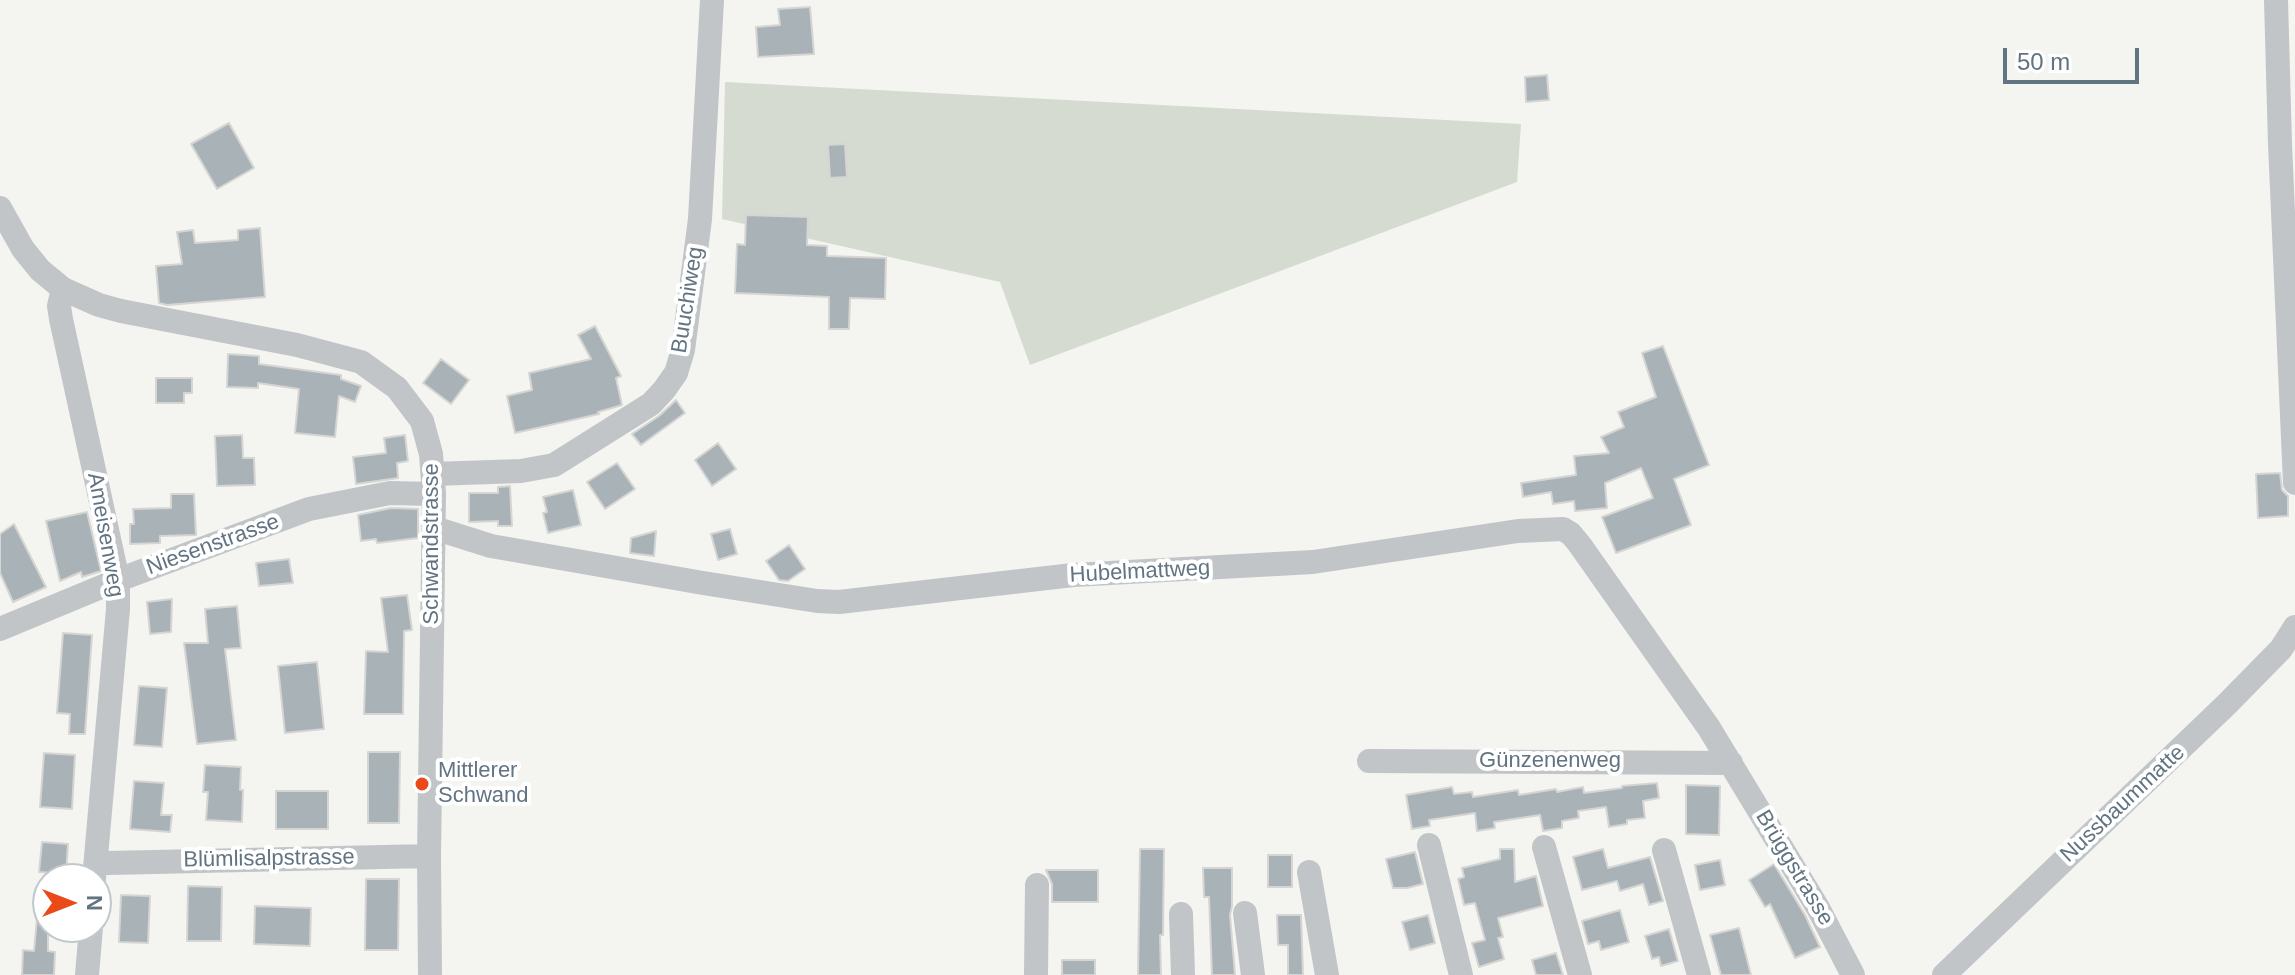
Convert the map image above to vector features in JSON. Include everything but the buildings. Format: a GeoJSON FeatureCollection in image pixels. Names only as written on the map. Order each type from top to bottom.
{"type":"FeatureCollection","features":[{"type":"Feature","properties":{"kind":"street","name":"Buuchiweg"},"geometry":{"type":"LineString","coordinates":[[434,484],[554,465],[651,404],[676,373],[683,350],[700,219],[712,0]]}},
{"type":"Feature","properties":{"kind":"street"},"geometry":{"type":"LineString","coordinates":[[2276,0],[2295,483]]}},
{"type":"Feature","properties":{"kind":"street","name":"Schwandstrasse"},"geometry":{"type":"LineString","coordinates":[[0,208],[23,249],[40,270],[63,289],[121,311],[297,345],[361,362],[397,388],[422,421],[434,484],[430,975]]}},
{"type":"Feature","properties":{"kind":"street","name":"Ameisenweg"},"geometry":{"type":"LineString","coordinates":[[63,289],[59,306],[61,319],[118,580],[102,863]]}},
{"type":"Feature","properties":{"kind":"street","name":"Niesenstrasse"},"geometry":{"type":"LineString","coordinates":[[0,629],[118,580],[309,509],[434,484]]}},
{"type":"Feature","properties":{"kind":"street","name":"Hubelmattweg"},"geometry":{"type":"LineString","coordinates":[[434,528],[491,546],[731,588],[839,602],[1073,575],[1313,562],[1518,531],[1563,529],[1580,545],[1731,763]]}},
{"type":"Feature","properties":{"kind":"street","name":"Nussbaummatte"},"geometry":{"type":"LineString","coordinates":[[1944,975],[2226,705],[2281,649],[2295,627]]}},
{"type":"Feature","properties":{"kind":"street","name":"Günzenenweg"},"geometry":{"type":"LineString","coordinates":[[1369,761],[1731,763]]}},
{"type":"Feature","properties":{"kind":"street","name":"Brüggstrasse"},"geometry":{"type":"LineString","coordinates":[[1731,763],[1818,908],[1853,975]]}},
{"type":"Feature","properties":{"kind":"street"},"geometry":{"type":"LineString","coordinates":[[1429,845],[1461,975]]}},
{"type":"Feature","properties":{"kind":"street"},"geometry":{"type":"LineString","coordinates":[[1544,847],[1580,975]]}},
{"type":"Feature","properties":{"kind":"street"},"geometry":{"type":"LineString","coordinates":[[1664,850],[1699,975]]}},
{"type":"Feature","properties":{"kind":"street","name":"Blümlisalpstrasse"},"geometry":{"type":"LineString","coordinates":[[112,870],[429,856]]}},
{"type":"Feature","properties":{"kind":"street"},"geometry":{"type":"LineString","coordinates":[[1309,872],[1327,975]]}},
{"type":"Feature","properties":{"kind":"street"},"geometry":{"type":"LineString","coordinates":[[1036,975],[1037,885]]}},
{"type":"Feature","properties":{"kind":"street"},"geometry":{"type":"LineString","coordinates":[[1245,913],[1253,975]]}},
{"type":"Feature","properties":{"kind":"street"},"geometry":{"type":"LineString","coordinates":[[1181,914],[1183,975]]}},
{"type":"Feature","properties":{"kind":"street"},"geometry":{"type":"LineString","coordinates":[[87,975],[90,943]]}},
{"type":"Feature","properties":{"kind":"shaded area"},"geometry":{"type":"Polygon","coordinates":[[[725,82],[1521,124],[1517,182],[1030,365],[1000,282],[722,219],[725,82]]]}},
{"type":"Feature","properties":{"kind":"place","name":"Mittlerer Schwand"},"geometry":{"type":"Point","coordinates":[422,784]}}]}
